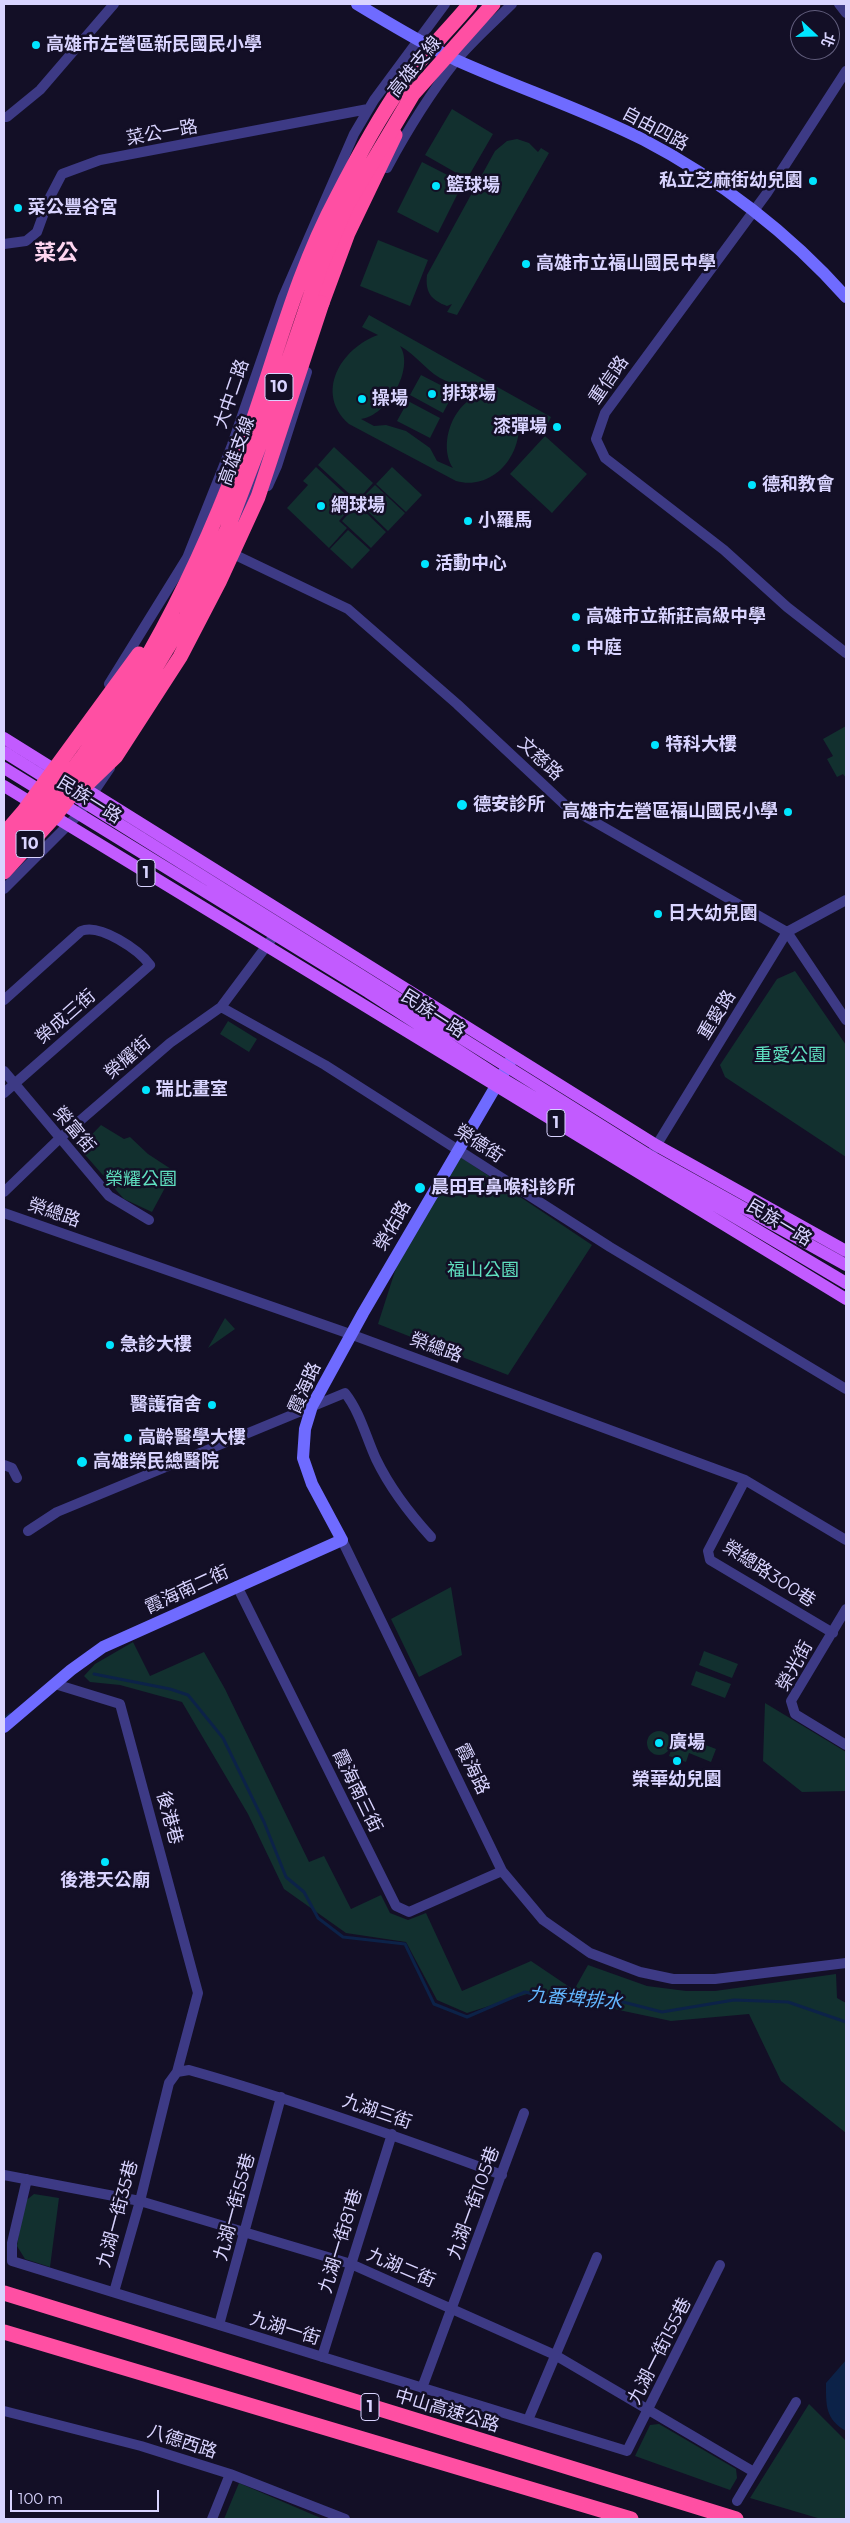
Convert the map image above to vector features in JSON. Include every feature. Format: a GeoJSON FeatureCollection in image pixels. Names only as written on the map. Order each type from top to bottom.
{"type":"FeatureCollection","features":[{"type":"Feature","properties":{"kind":"highway"},"geometry":{"type":"LineString","coordinates":[[336,197],[366,130],[403,70],[462,4]]}},
{"type":"Feature","properties":{"kind":"highway","name":"高雄支線"},"geometry":{"type":"LineString","coordinates":[[4,854],[78,765],[133,683],[171,614],[215,523],[250,431],[278,341],[307,262],[336,197],[401,85],[470,4]]}},
{"type":"Feature","properties":{"kind":"highway","name":"高雄支線"},"geometry":{"type":"LineString","coordinates":[[4,872],[56,816],[129,712],[186,617],[227,530],[264,433],[316,277],[347,205],[413,94],[493,4]]}},
{"type":"Feature","properties":{"kind":"highway"},"geometry":{"type":"LineString","coordinates":[[56,816],[116,756],[185,648],[219,582],[258,497],[322,303],[348,233],[406,112]]}},
{"type":"Feature","properties":{"kind":"highway"},"geometry":{"type":"LineString","coordinates":[[5,828],[30,804],[147,643],[171,614]]}},
{"type":"Feature","properties":{"kind":"highway","name":"中山高速公路"},"geometry":{"type":"LineString","coordinates":[[4,2293],[736,2519]]}},
{"type":"Feature","properties":{"kind":"highway","name":"1"},"geometry":{"type":"LineString","coordinates":[[4,2332],[631,2519]]}},
{"type":"Feature","properties":{"kind":"main road","name":"民族一路"},"geometry":{"type":"LineString","coordinates":[[4,738],[86,804],[281,925],[504,1072],[846,1283]]}},
{"type":"Feature","properties":{"kind":"main road","name":"民族一路"},"geometry":{"type":"LineString","coordinates":[[4,752],[46,770]]}},
{"type":"Feature","properties":{"kind":"main road","name":"民族一路"},"geometry":{"type":"LineString","coordinates":[[4,768],[34,787],[86,804]]}},
{"type":"Feature","properties":{"kind":"main road","name":"民族一路"},"geometry":{"type":"LineString","coordinates":[[4,786],[267,946],[504,1072],[647,1160],[846,1299]]}},
{"type":"Feature","properties":{"kind":"main road","name":"民族一路"},"geometry":{"type":"LineString","coordinates":[[647,1160],[846,1251]]}},
{"type":"Feature","properties":{"kind":"main road","name":"民族一路"},"geometry":{"type":"LineString","coordinates":[[647,1160],[846,1266]]}},
{"type":"Feature","properties":{"kind":"street"},"geometry":{"type":"LineString","coordinates":[[4,117],[8,117],[40,90],[114,4]]}},
{"type":"Feature","properties":{"kind":"street","name":"自由四路"},"geometry":{"type":"LineString","coordinates":[[357,4],[417,40],[457,60],[643,140],[696,170],[753,211],[821,270],[846,297]]}},
{"type":"Feature","properties":{"kind":"street","name":"大中二路"},"geometry":{"type":"LineString","coordinates":[[5,828],[103,693],[187,558],[232,445],[283,296],[323,200],[368,109],[417,40],[446,4]]}},
{"type":"Feature","properties":{"kind":"street"},"geometry":{"type":"LineString","coordinates":[[208,605],[275,427],[347,226],[373,169],[406,112],[426,85],[457,60],[512,4]]}},
{"type":"Feature","properties":{"kind":"street"},"geometry":{"type":"LineString","coordinates":[[839,4],[846,13]]}},
{"type":"Feature","properties":{"kind":"street"},"geometry":{"type":"LineString","coordinates":[[4,889],[68,825],[86,804],[147,714],[208,605],[238,556],[277,466],[327,300],[365,208],[409,127],[457,60]]}},
{"type":"Feature","properties":{"kind":"street","name":"重信路"},"geometry":{"type":"LineString","coordinates":[[846,71],[753,211],[605,413],[597,432],[597,444],[605,458],[724,550],[787,607],[846,653]]}},
{"type":"Feature","properties":{"kind":"street","name":"菜公一路"},"geometry":{"type":"LineString","coordinates":[[4,244],[26,241],[37,232],[49,199],[62,174],[100,160],[368,109]]}},
{"type":"Feature","properties":{"kind":"street","name":"文慈路"},"geometry":{"type":"LineString","coordinates":[[196,537],[348,609],[457,704],[565,805],[787,932],[846,1020]]}},
{"type":"Feature","properties":{"kind":"street"},"geometry":{"type":"LineString","coordinates":[[5,828],[22,825],[35,837],[33,851],[26,865]]}},
{"type":"Feature","properties":{"kind":"street","name":"重愛路"},"geometry":{"type":"LineString","coordinates":[[647,1160],[787,932],[846,900]]}},
{"type":"Feature","properties":{"kind":"street","name":"榮耀街"},"geometry":{"type":"LineString","coordinates":[[4,1192],[60,1138],[170,1044],[221,1007],[281,925]]}},
{"type":"Feature","properties":{"kind":"street","name":"榮成三街"},"geometry":{"type":"LineString","coordinates":[[4,1000],[81,931],[87,928],[105,934],[134,950],[150,965],[4,1093]]}},
{"type":"Feature","properties":{"kind":"street","name":"榮德街"},"geometry":{"type":"LineString","coordinates":[[221,1007],[325,1065],[610,1247],[846,1389]]}},
{"type":"Feature","properties":{"kind":"street","name":"榮富街"},"geometry":{"type":"LineString","coordinates":[[4,1071],[109,1196],[149,1220]]}},
{"type":"Feature","properties":{"kind":"street","name":"榮佑路"},"geometry":{"type":"LineString","coordinates":[[350,1334],[504,1072]]}},
{"type":"Feature","properties":{"kind":"street","name":"榮總路"},"geometry":{"type":"LineString","coordinates":[[4,1213],[350,1334],[745,1480],[846,1540]]}},
{"type":"Feature","properties":{"kind":"street","name":"霞海路"},"geometry":{"type":"LineString","coordinates":[[350,1334],[312,1406],[305,1429],[303,1458],[312,1484],[342,1540],[502,1871],[543,1920],[566,1937],[590,1953],[640,1972],[692,1981],[846,1963]]}},
{"type":"Feature","properties":{"kind":"street"},"geometry":{"type":"LineString","coordinates":[[28,1531],[57,1512],[345,1393],[353,1405],[377,1460],[400,1502],[431,1537]]}},
{"type":"Feature","properties":{"kind":"street"},"geometry":{"type":"LineString","coordinates":[[4,1465],[12,1468],[17,1478]]}},
{"type":"Feature","properties":{"kind":"street","name":"榮總路300巷"},"geometry":{"type":"LineString","coordinates":[[745,1480],[708,1551],[710,1560],[833,1633]]}},
{"type":"Feature","properties":{"kind":"street","name":"霞海南二街"},"geometry":{"type":"LineString","coordinates":[[54,1684],[103,1647],[342,1540]]}},
{"type":"Feature","properties":{"kind":"street","name":"霞海南三街"},"geometry":{"type":"LineString","coordinates":[[237,1586],[396,1906],[409,1912],[502,1871]]}},
{"type":"Feature","properties":{"kind":"street","name":"榮光街"},"geometry":{"type":"LineString","coordinates":[[846,1609],[791,1701],[795,1714],[846,1745]]}},
{"type":"Feature","properties":{"kind":"street"},"geometry":{"type":"LineString","coordinates":[[4,1728],[54,1684]]}},
{"type":"Feature","properties":{"kind":"street","name":"後港巷"},"geometry":{"type":"LineString","coordinates":[[54,1684],[120,1704],[198,1993],[177,2072],[168,2083],[153,2144]]}},
{"type":"Feature","properties":{"kind":"street","name":"九湖三街"},"geometry":{"type":"LineString","coordinates":[[177,2072],[189,2070],[282,2097],[392,2134],[502,2176]]}},
{"type":"Feature","properties":{"kind":"street","name":"九湖一街55巷"},"geometry":{"type":"LineString","coordinates":[[219,2325],[282,2097]]}},
{"type":"Feature","properties":{"kind":"street","name":"九湖一街105巷"},"geometry":{"type":"LineString","coordinates":[[422,2388],[524,2113]]}},
{"type":"Feature","properties":{"kind":"street","name":"九湖一街81巷"},"geometry":{"type":"LineString","coordinates":[[322,2357],[392,2134]]}},
{"type":"Feature","properties":{"kind":"street","name":"九湖一街35巷"},"geometry":{"type":"LineString","coordinates":[[114,2292],[140,2200],[153,2144]]}},
{"type":"Feature","properties":{"kind":"street","name":"九湖二街"},"geometry":{"type":"LineString","coordinates":[[4,2175],[140,2200],[351,2264],[555,2355],[649,2408],[754,2472]]}},
{"type":"Feature","properties":{"kind":"street","name":"九湖一街"},"geometry":{"type":"LineString","coordinates":[[26,2180],[12,2243],[12,2261],[627,2451]]}},
{"type":"Feature","properties":{"kind":"street"},"geometry":{"type":"LineString","coordinates":[[528,2420],[597,2257]]}},
{"type":"Feature","properties":{"kind":"street","name":"九湖一街155巷"},"geometry":{"type":"LineString","coordinates":[[627,2451],[720,2265]]}},
{"type":"Feature","properties":{"kind":"street"},"geometry":{"type":"LineString","coordinates":[[737,2501],[796,2402]]}},
{"type":"Feature","properties":{"kind":"street","name":"八德西路"},"geometry":{"type":"LineString","coordinates":[[4,2411],[141,2446],[230,2474],[345,2519]]}},
{"type":"Feature","properties":{"kind":"street"},"geometry":{"type":"LineString","coordinates":[[212,2519],[230,2474]]}},
{"type":"Feature","properties":{"kind":"green space"},"geometry":{"type":"Polygon","coordinates":[[[452,109],[493,134],[467,179],[425,155],[452,109]]]}},
{"type":"Feature","properties":{"kind":"green space"},"geometry":{"type":"Polygon","coordinates":[[[517,139],[529,143],[538,152],[541,148],[549,153],[457,315],[447,312],[452,304],[447,306],[430,295],[427,286],[427,275],[495,151],[507,141],[517,139]]]}},
{"type":"Feature","properties":{"kind":"green space"},"geometry":{"type":"Polygon","coordinates":[[[422,162],[463,183],[438,233],[397,212],[422,162]]]}},
{"type":"Feature","properties":{"kind":"green space"},"geometry":{"type":"Polygon","coordinates":[[[378,240],[428,260],[410,306],[360,286],[378,240]]]}},
{"type":"Feature","properties":{"kind":"green space","name":"操場"},"geometry":{"type":"Polygon","coordinates":[[[369,315],[551,417],[546,428],[517,413],[519,427],[513,453],[496,474],[484,480],[471,483],[456,481],[349,424],[339,412],[334,399],[333,386],[336,373],[343,361],[365,341],[378,335],[362,327],[369,315]],[[400,346],[404,356],[404,367],[396,390],[389,401],[371,416],[361,419],[374,426],[386,425],[406,431],[430,448],[437,461],[453,468],[448,457],[447,445],[448,433],[453,421],[467,401],[489,394],[440,378],[400,346]]]}},
{"type":"Feature","properties":{"kind":"green space","name":"排球場"},"geometry":{"type":"Polygon","coordinates":[[[421,375],[454,392],[443,413],[410,395],[421,375]]]}},
{"type":"Feature","properties":{"kind":"green space","name":"排球場"},"geometry":{"type":"Polygon","coordinates":[[[408,401],[440,418],[430,438],[397,421],[408,401]]]}},
{"type":"Feature","properties":{"kind":"green space"},"geometry":{"type":"Polygon","coordinates":[[[545,436],[587,474],[552,513],[510,474],[545,436]]]}},
{"type":"Feature","properties":{"kind":"green space"},"geometry":{"type":"Polygon","coordinates":[[[334,447],[373,483],[357,501],[318,465],[334,447]]]}},
{"type":"Feature","properties":{"kind":"green space","name":"網球場"},"geometry":{"type":"Polygon","coordinates":[[[316,467],[355,503],[339,521],[347,528],[329,548],[287,508],[308,485],[303,481],[316,467]]]}},
{"type":"Feature","properties":{"kind":"green space"},"geometry":{"type":"Polygon","coordinates":[[[392,467],[422,495],[406,512],[376,484],[392,467]]]}},
{"type":"Feature","properties":{"kind":"green space"},"geometry":{"type":"Polygon","coordinates":[[[375,485],[405,513],[388,531],[358,502],[375,485]]]}},
{"type":"Feature","properties":{"kind":"green space"},"geometry":{"type":"Polygon","coordinates":[[[357,504],[386,532],[371,548],[342,521],[357,504]]]}},
{"type":"Feature","properties":{"kind":"green space"},"geometry":{"type":"Polygon","coordinates":[[[348,530],[370,550],[352,569],[330,549],[348,530]]]}},
{"type":"Feature","properties":{"kind":"green space"},"geometry":{"type":"Polygon","coordinates":[[[846,726],[846,778],[843,774],[837,777],[827,759],[833,756],[823,739],[846,726]]]}},
{"type":"Feature","properties":{"kind":"green space","name":"重愛公園"},"geometry":{"type":"Polygon","coordinates":[[[795,971],[846,1045],[846,1157],[725,1077],[720,1065],[777,979],[795,971]]]}},
{"type":"Feature","properties":{"kind":"green space"},"geometry":{"type":"Polygon","coordinates":[[[228,1021],[257,1039],[249,1052],[220,1034],[228,1021]]]}},
{"type":"Feature","properties":{"kind":"green space","name":"榮耀公園"},"geometry":{"type":"Polygon","coordinates":[[[101,1125],[124,1139],[130,1137],[148,1154],[174,1171],[152,1212],[124,1199],[79,1148],[101,1125]]]}},
{"type":"Feature","properties":{"kind":"green space","name":"福山公園"},"geometry":{"type":"Polygon","coordinates":[[[459,1156],[592,1245],[508,1375],[378,1324],[396,1268],[459,1156]]]}},
{"type":"Feature","properties":{"kind":"green space"},"geometry":{"type":"Polygon","coordinates":[[[225,1318],[235,1329],[208,1348],[225,1318]]]}},
{"type":"Feature","properties":{"kind":"green space"},"geometry":{"type":"Polygon","coordinates":[[[451,1587],[462,1655],[419,1677],[391,1619],[451,1587]]]}},
{"type":"Feature","properties":{"kind":"green space"},"geometry":{"type":"Polygon","coordinates":[[[133,1642],[150,1676],[204,1652],[225,1689],[309,1862],[324,1856],[351,1909],[381,1895],[390,1913],[408,1920],[426,1913],[462,1991],[531,1961],[574,1990],[588,1965],[647,1986],[686,1991],[715,1991],[836,1974],[837,1998],[846,2003],[846,2133],[781,2081],[749,2014],[671,2021],[595,2005],[560,2003],[527,1994],[467,2013],[437,2000],[406,1942],[346,1933],[284,1889],[248,1814],[182,1702],[120,1685],[90,1682],[84,1676],[95,1664],[133,1642]]]}},
{"type":"Feature","properties":{"kind":"green space"},"geometry":{"type":"Polygon","coordinates":[[[704,1651],[738,1664],[732,1678],[699,1665],[704,1651]]]}},
{"type":"Feature","properties":{"kind":"green space"},"geometry":{"type":"Polygon","coordinates":[[[696,1671],[731,1684],[725,1698],[691,1685],[696,1671]]]}},
{"type":"Feature","properties":{"kind":"green space"},"geometry":{"type":"Polygon","coordinates":[[[765,1703],[846,1752],[846,1791],[802,1792],[763,1761],[765,1703]]]}},
{"type":"Feature","properties":{"kind":"green space","name":"廣場"},"geometry":{"type":"Polygon","coordinates":[[[659,1731],[664,1732],[670,1738],[670,1748],[664,1754],[659,1755],[654,1754],[648,1748],[647,1743],[648,1738],[654,1732],[659,1731]]]}},
{"type":"Feature","properties":{"kind":"green space"},"geometry":{"type":"Polygon","coordinates":[[[677,1734],[716,1749],[711,1762],[689,1753],[686,1762],[669,1756],[677,1734]]]}},
{"type":"Feature","properties":{"kind":"green space"},"geometry":{"type":"Polygon","coordinates":[[[34,2194],[59,2198],[50,2267],[25,2259],[17,2246],[24,2202],[34,2194]]]}},
{"type":"Feature","properties":{"kind":"green space"},"geometry":{"type":"Polygon","coordinates":[[[809,2404],[846,2441],[846,2519],[821,2519],[750,2498],[809,2404]]]}},
{"type":"Feature","properties":{"kind":"green space"},"geometry":{"type":"Polygon","coordinates":[[[659,2424],[736,2469],[737,2478],[730,2490],[635,2456],[650,2425],[659,2424]]]}},
{"type":"Feature","properties":{"kind":"green space"},"geometry":{"type":"Polygon","coordinates":[[[239,2483],[323,2519],[224,2519],[239,2483]]]}},
{"type":"Feature","properties":{"kind":"water"},"geometry":{"type":"Polygon","coordinates":[[[846,2360],[846,2431],[834,2422],[830,2416],[827,2405],[826,2383],[846,2360]]]}},
{"type":"Feature","properties":{"kind":"waterway","name":"九番埤排水"},"geometry":{"type":"LineString","coordinates":[[94,1674],[170,1689],[188,1695],[223,1738],[264,1822],[286,1877],[304,1892],[318,1918],[343,1937],[405,1944],[434,2004],[467,2017],[525,1992],[572,2002],[623,2002],[662,2012],[734,2000],[788,2002],[846,2022]]}},
{"type":"Feature","properties":{"kind":"waterway","name":"九番埤排水"},"geometry":{"type":"LineString","coordinates":[[4,1719],[10,1714]]}},
{"type":"Feature","properties":{"kind":"place","name":"高雄市左營區新民國民小學"},"geometry":{"type":"Point","coordinates":[36,45]}},
{"type":"Feature","properties":{"kind":"place","name":"私立芝麻街幼兒園"},"geometry":{"type":"Point","coordinates":[813,181]}},
{"type":"Feature","properties":{"kind":"place","name":"籃球場"},"geometry":{"type":"Point","coordinates":[436,186]}},
{"type":"Feature","properties":{"kind":"place","name":"菜公豐谷宮"},"geometry":{"type":"Point","coordinates":[18,208]}},
{"type":"Feature","properties":{"kind":"place","name":"高雄市立福山國民中學"},"geometry":{"type":"Point","coordinates":[526,264]}},
{"type":"Feature","properties":{"kind":"place","name":"排球場"},"geometry":{"type":"Point","coordinates":[432,394]}},
{"type":"Feature","properties":{"kind":"place","name":"操場"},"geometry":{"type":"Point","coordinates":[362,399]}},
{"type":"Feature","properties":{"kind":"place","name":"漆彈場"},"geometry":{"type":"Point","coordinates":[557,427]}},
{"type":"Feature","properties":{"kind":"place","name":"德和教會"},"geometry":{"type":"Point","coordinates":[752,485]}},
{"type":"Feature","properties":{"kind":"place","name":"網球場"},"geometry":{"type":"Point","coordinates":[321,506]}},
{"type":"Feature","properties":{"kind":"place","name":"小羅馬"},"geometry":{"type":"Point","coordinates":[468,521]}},
{"type":"Feature","properties":{"kind":"place","name":"活動中心"},"geometry":{"type":"Point","coordinates":[425,564]}},
{"type":"Feature","properties":{"kind":"place","name":"高雄市立新莊高級中學"},"geometry":{"type":"Point","coordinates":[576,617]}},
{"type":"Feature","properties":{"kind":"place","name":"中庭"},"geometry":{"type":"Point","coordinates":[576,648]}},
{"type":"Feature","properties":{"kind":"place","name":"特科大樓"},"geometry":{"type":"Point","coordinates":[655,745]}},
{"type":"Feature","properties":{"kind":"place","name":"德安診所"},"geometry":{"type":"Point","coordinates":[462,805]}},
{"type":"Feature","properties":{"kind":"place","name":"高雄市左營區福山國民小學"},"geometry":{"type":"Point","coordinates":[788,812]}},
{"type":"Feature","properties":{"kind":"place","name":"日大幼兒園"},"geometry":{"type":"Point","coordinates":[658,914]}},
{"type":"Feature","properties":{"kind":"place","name":"瑞比畫室"},"geometry":{"type":"Point","coordinates":[146,1090]}},
{"type":"Feature","properties":{"kind":"place","name":"晨田耳鼻喉科診所"},"geometry":{"type":"Point","coordinates":[420,1188]}},
{"type":"Feature","properties":{"kind":"place","name":"急診大樓"},"geometry":{"type":"Point","coordinates":[110,1345]}},
{"type":"Feature","properties":{"kind":"place","name":"醫護宿舍"},"geometry":{"type":"Point","coordinates":[212,1405]}},
{"type":"Feature","properties":{"kind":"place","name":"高齡醫學大樓"},"geometry":{"type":"Point","coordinates":[128,1438]}},
{"type":"Feature","properties":{"kind":"place","name":"高雄榮民總醫院"},"geometry":{"type":"Point","coordinates":[82,1462]}},
{"type":"Feature","properties":{"kind":"place","name":"廣場"},"geometry":{"type":"Point","coordinates":[659,1743]}},
{"type":"Feature","properties":{"kind":"place","name":"榮華幼兒園"},"geometry":{"type":"Point","coordinates":[677,1761]}},
{"type":"Feature","properties":{"kind":"place","name":"後港天公廟"},"geometry":{"type":"Point","coordinates":[105,1862]}},
{"type":"Feature","properties":{"kind":"district","name":"菜公"},"geometry":{"type":"Point","coordinates":[56,254]}}]}
